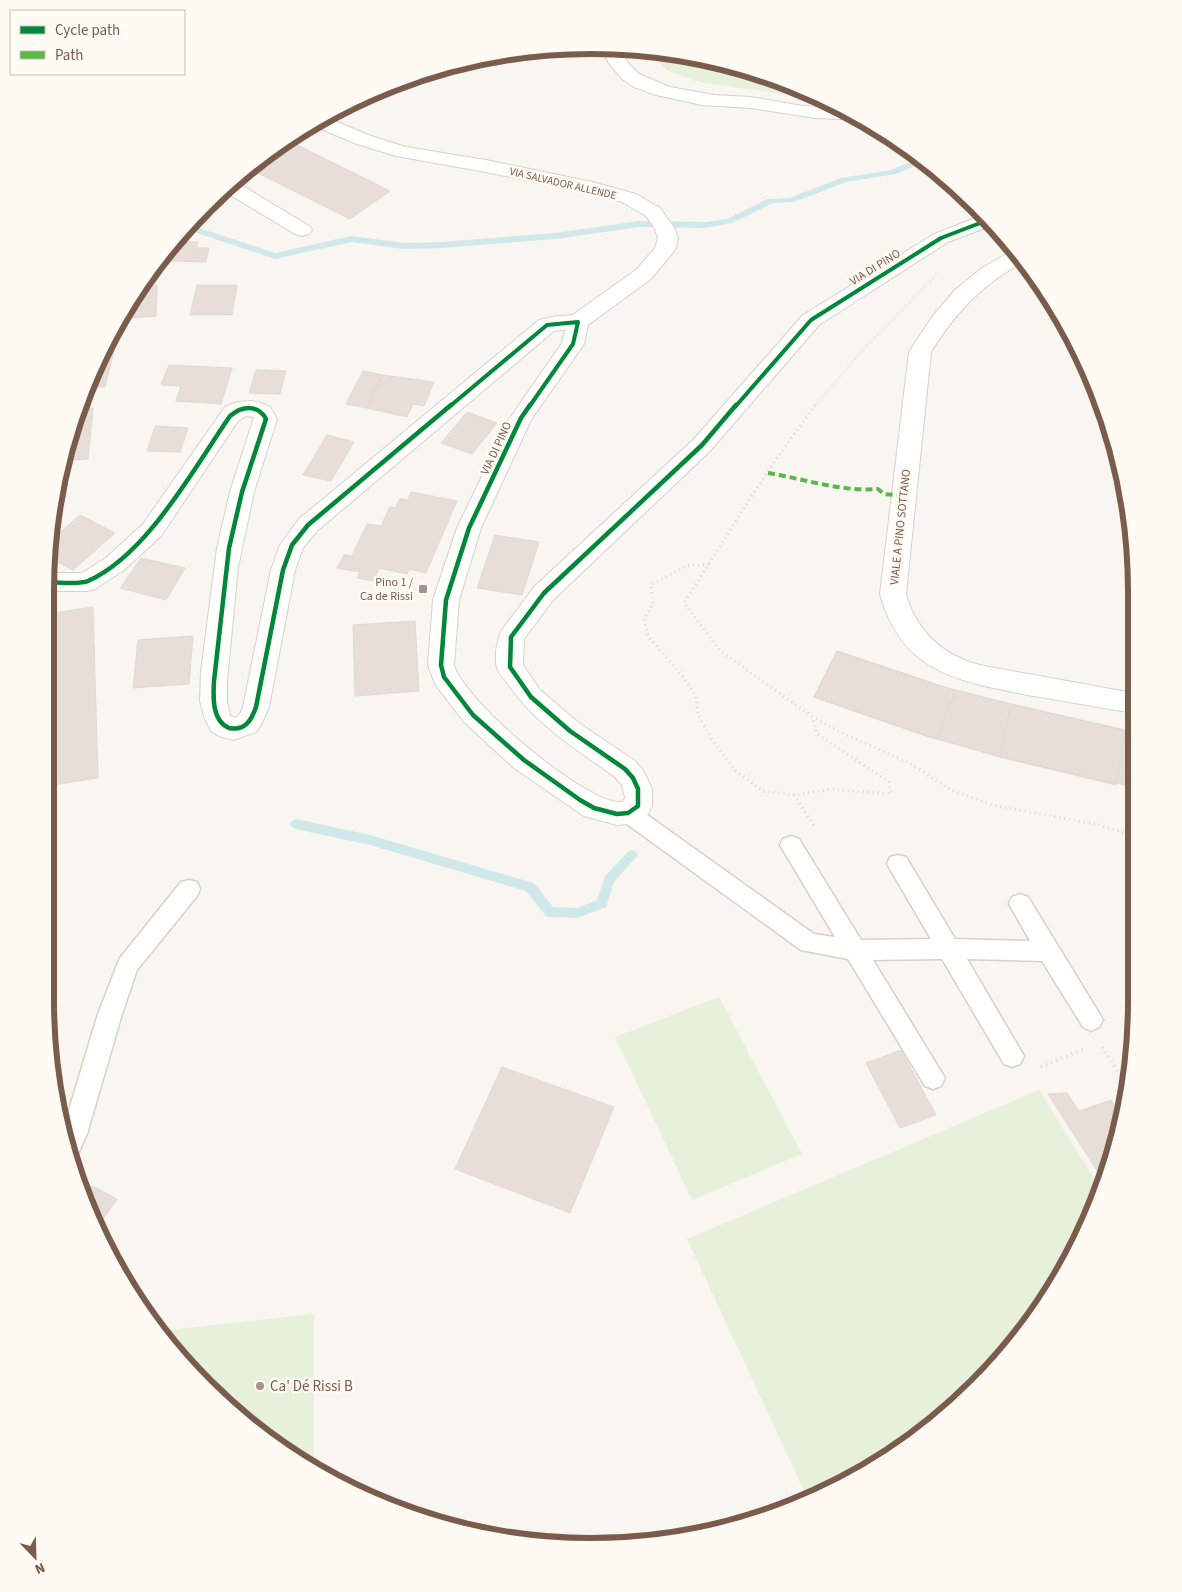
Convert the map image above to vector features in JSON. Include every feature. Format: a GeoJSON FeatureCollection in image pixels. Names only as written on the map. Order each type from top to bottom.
{"type":"FeatureCollection","features":[{"type":"Feature","properties":{"kind":"street"},"geometry":{"type":"LineString","coordinates":[[614,55],[622,69],[632,78],[649,86],[699,99],[753,102],[801,113],[839,115]]}},
{"type":"Feature","properties":{"kind":"street","name":"VIA SALVADOR ALLENDE"},"geometry":{"type":"LineString","coordinates":[[325,124],[364,140],[403,152],[486,166],[592,188],[630,198],[653,212],[665,228],[668,239],[666,250],[644,274],[578,322]]}},
{"type":"Feature","properties":{"kind":"street"},"geometry":{"type":"LineString","coordinates":[[235,189],[302,230]]}},
{"type":"Feature","properties":{"kind":"street","name":"VIA DI PINO"},"geometry":{"type":"LineString","coordinates":[[578,322],[573,344],[521,418],[469,528],[446,600],[441,665],[444,677],[473,715],[524,760],[594,808],[617,814],[628,813],[638,806],[638,789],[633,778],[625,769],[570,730],[531,697],[510,666],[511,637],[544,594],[702,445],[811,320],[941,238],[982,222]]}},
{"type":"Feature","properties":{"kind":"street","name":"VIALE A PINO SOTTANO"},"geometry":{"type":"LineString","coordinates":[[1013,259],[978,279],[938,323],[920,352],[893,594],[896,608],[914,636],[928,650],[944,662],[966,672],[1128,702]]}},
{"type":"Feature","properties":{"kind":"street"},"geometry":{"type":"LineString","coordinates":[[54,582],[86,582],[115,564],[152,530],[230,416],[239,409],[251,407],[262,412],[266,419],[254,451],[239,504],[226,566],[214,686],[216,712],[222,724],[229,729],[245,726],[250,721],[256,708],[283,570],[292,545],[308,525],[547,325],[557,322],[578,322]]}},
{"type":"Feature","properties":{"kind":"lane"},"geometry":{"type":"LineString","coordinates":[[628,813],[809,943],[856,950],[1049,951]]}},
{"type":"Feature","properties":{"kind":"lane"},"geometry":{"type":"LineString","coordinates":[[791,845],[933,1078]]}},
{"type":"Feature","properties":{"kind":"lane"},"geometry":{"type":"LineString","coordinates":[[898,864],[1012,1056]]}},
{"type":"Feature","properties":{"kind":"lane"},"geometry":{"type":"LineString","coordinates":[[72,1140],[110,1014],[128,965],[189,889]]}},
{"type":"Feature","properties":{"kind":"lane"},"geometry":{"type":"LineString","coordinates":[[1020,904],[1091,1020]]}},
{"type":"Feature","properties":{"kind":"path"},"geometry":{"type":"LineString","coordinates":[[709,564],[686,566],[651,585],[653,605],[644,619],[648,636],[685,679],[696,697],[698,715],[712,739],[735,770],[762,791],[794,795],[831,789],[891,794],[889,782],[817,734],[813,717]]}},
{"type":"Feature","properties":{"kind":"path"},"geometry":{"type":"LineString","coordinates":[[1091,1020],[1098,1042],[1123,1079]]}},
{"type":"Feature","properties":{"kind":"path"},"geometry":{"type":"LineString","coordinates":[[1032,1070],[1098,1042]]}},
{"type":"Feature","properties":{"kind":"green space"},"geometry":{"type":"Polygon","coordinates":[[[655,58],[696,64],[730,72],[764,82],[801,97],[699,82],[668,71],[655,58]]]}},
{"type":"Feature","properties":{"kind":"green space"},"geometry":{"type":"Polygon","coordinates":[[[719,997],[802,1154],[692,1200],[615,1037],[719,997]]]}},
{"type":"Feature","properties":{"kind":"green space"},"geometry":{"type":"Polygon","coordinates":[[[1039,1090],[1097,1182],[1073,1239],[1038,1299],[995,1355],[971,1381],[945,1405],[889,1448],[829,1483],[805,1493],[687,1239],[1039,1090]]]}},
{"type":"Feature","properties":{"kind":"green space","name":"Ca' Dé Rissi B"},"geometry":{"type":"Polygon","coordinates":[[[314,1314],[314,1461],[264,1427],[237,1405],[211,1381],[167,1330],[314,1314]]]}},
{"type":"Feature","properties":{"kind":"building"},"geometry":{"type":"Polygon","coordinates":[[[294,143],[390,191],[350,219],[256,172],[294,143]]]}},
{"type":"Feature","properties":{"kind":"building"},"geometry":{"type":"Polygon","coordinates":[[[183,242],[198,242],[196,248],[209,248],[206,262],[171,261],[173,255],[183,242]]]}},
{"type":"Feature","properties":{"kind":"building"},"geometry":{"type":"Polygon","coordinates":[[[157,285],[156,316],[128,318],[144,293],[149,286],[157,285]]]}},
{"type":"Feature","properties":{"kind":"building"},"geometry":{"type":"Polygon","coordinates":[[[197,285],[237,285],[232,315],[190,315],[197,285]]]}},
{"type":"Feature","properties":{"kind":"building"},"geometry":{"type":"Polygon","coordinates":[[[110,351],[114,351],[105,387],[94,387],[110,351]]]}},
{"type":"Feature","properties":{"kind":"building"},"geometry":{"type":"Polygon","coordinates":[[[169,365],[232,368],[221,404],[176,401],[181,386],[161,385],[169,365]]]}},
{"type":"Feature","properties":{"kind":"building"},"geometry":{"type":"Polygon","coordinates":[[[256,370],[286,371],[280,394],[249,393],[256,370]]]}},
{"type":"Feature","properties":{"kind":"building"},"geometry":{"type":"Polygon","coordinates":[[[363,371],[383,375],[367,408],[346,404],[363,371]]]}},
{"type":"Feature","properties":{"kind":"building"},"geometry":{"type":"Polygon","coordinates":[[[383,375],[434,382],[424,406],[413,404],[407,417],[367,408],[383,375]]]}},
{"type":"Feature","properties":{"kind":"building"},"geometry":{"type":"Polygon","coordinates":[[[86,408],[93,408],[88,459],[70,460],[82,418],[86,408]]]}},
{"type":"Feature","properties":{"kind":"building"},"geometry":{"type":"Polygon","coordinates":[[[467,412],[497,423],[472,454],[441,443],[467,412]]]}},
{"type":"Feature","properties":{"kind":"building"},"geometry":{"type":"Polygon","coordinates":[[[155,426],[188,428],[180,452],[147,451],[155,426]]]}},
{"type":"Feature","properties":{"kind":"building"},"geometry":{"type":"Polygon","coordinates":[[[327,435],[354,442],[331,481],[303,475],[327,435]]]}},
{"type":"Feature","properties":{"kind":"building"},"geometry":{"type":"Polygon","coordinates":[[[411,492],[457,501],[426,573],[409,569],[407,574],[379,568],[373,581],[357,578],[360,572],[337,568],[344,555],[352,556],[367,524],[381,526],[390,507],[395,508],[400,499],[408,500],[411,492]]]}},
{"type":"Feature","properties":{"kind":"building"},"geometry":{"type":"Polygon","coordinates":[[[80,515],[115,533],[73,570],[55,561],[57,535],[80,515]]]}},
{"type":"Feature","properties":{"kind":"building"},"geometry":{"type":"Polygon","coordinates":[[[495,535],[539,542],[522,595],[477,588],[495,535]]]}},
{"type":"Feature","properties":{"kind":"building"},"geometry":{"type":"Polygon","coordinates":[[[141,558],[185,568],[166,600],[120,588],[141,558]]]}},
{"type":"Feature","properties":{"kind":"building"},"geometry":{"type":"Polygon","coordinates":[[[93,607],[98,778],[54,785],[54,613],[93,607]]]}},
{"type":"Feature","properties":{"kind":"building"},"geometry":{"type":"Polygon","coordinates":[[[415,621],[419,691],[355,696],[353,625],[415,621]]]}},
{"type":"Feature","properties":{"kind":"building"},"geometry":{"type":"Polygon","coordinates":[[[193,636],[189,684],[133,688],[138,640],[193,636]]]}},
{"type":"Feature","properties":{"kind":"building"},"geometry":{"type":"Polygon","coordinates":[[[837,651],[956,691],[936,739],[814,697],[837,651]]]}},
{"type":"Feature","properties":{"kind":"building"},"geometry":{"type":"Polygon","coordinates":[[[837,651],[944,687],[1128,731],[1128,786],[1000,757],[923,735],[814,697],[837,651]]]}},
{"type":"Feature","properties":{"kind":"building"},"geometry":{"type":"Polygon","coordinates":[[[1011,704],[1125,731],[1116,785],[1000,757],[1011,704]]]}},
{"type":"Feature","properties":{"kind":"building"},"geometry":{"type":"Polygon","coordinates":[[[901,1050],[936,1115],[900,1128],[866,1063],[901,1050]]]}},
{"type":"Feature","properties":{"kind":"building"},"geometry":{"type":"Polygon","coordinates":[[[502,1067],[614,1107],[570,1213],[455,1169],[502,1067]]]}},
{"type":"Feature","properties":{"kind":"building"},"geometry":{"type":"Polygon","coordinates":[[[1067,1093],[1079,1111],[1111,1100],[1117,1110],[1100,1175],[1048,1094],[1067,1093]]]}},
{"type":"Feature","properties":{"kind":"building"},"geometry":{"type":"Polygon","coordinates":[[[92,1186],[117,1199],[101,1221],[95,1207],[88,1190],[92,1186]]]}},
{"type":"Feature","properties":{"kind":"waterway"},"geometry":{"type":"LineString","coordinates":[[194,229],[275,256],[351,239],[404,246],[443,245],[555,236],[640,224],[706,225],[729,221],[771,201],[791,200],[844,180],[893,172],[915,163]]}},
{"type":"Feature","properties":{"kind":"waterway"},"geometry":{"type":"LineString","coordinates":[[296,824],[370,840],[530,887],[550,912],[577,913],[602,903],[609,880],[632,855]]}},
{"type":"Feature","properties":{"kind":"marked path"},"geometry":{"type":"LineString","coordinates":[[768,473],[799,478],[812,483],[864,490],[878,489],[884,494],[904,496]]}},
{"type":"Feature","properties":{"kind":"cycle path"},"geometry":{"type":"LineString","coordinates":[[54,582],[86,582],[115,564],[152,530],[230,416],[245,408],[254,408],[262,412],[266,419],[242,492],[229,548],[223,586],[213,691],[215,710],[221,723],[233,729],[247,725],[256,707],[283,570],[292,545],[308,525],[547,325],[578,322],[573,344],[521,418],[469,528],[446,600],[441,665],[444,677],[473,715],[524,760],[594,808],[617,814],[628,813],[638,806],[638,789],[633,778],[625,769],[570,731],[531,697],[510,667],[511,637],[544,593],[702,445],[811,320],[941,238],[982,222]]}},
{"type":"Feature","properties":{"kind":"place","name":"Pino 1 / Ca de Rissi"},"geometry":{"type":"Point","coordinates":[423,589]}},
{"type":"Feature","properties":{"kind":"place","name":"Ca' Dé Rissi B"},"geometry":{"type":"Point","coordinates":[260,1386]}}]}
